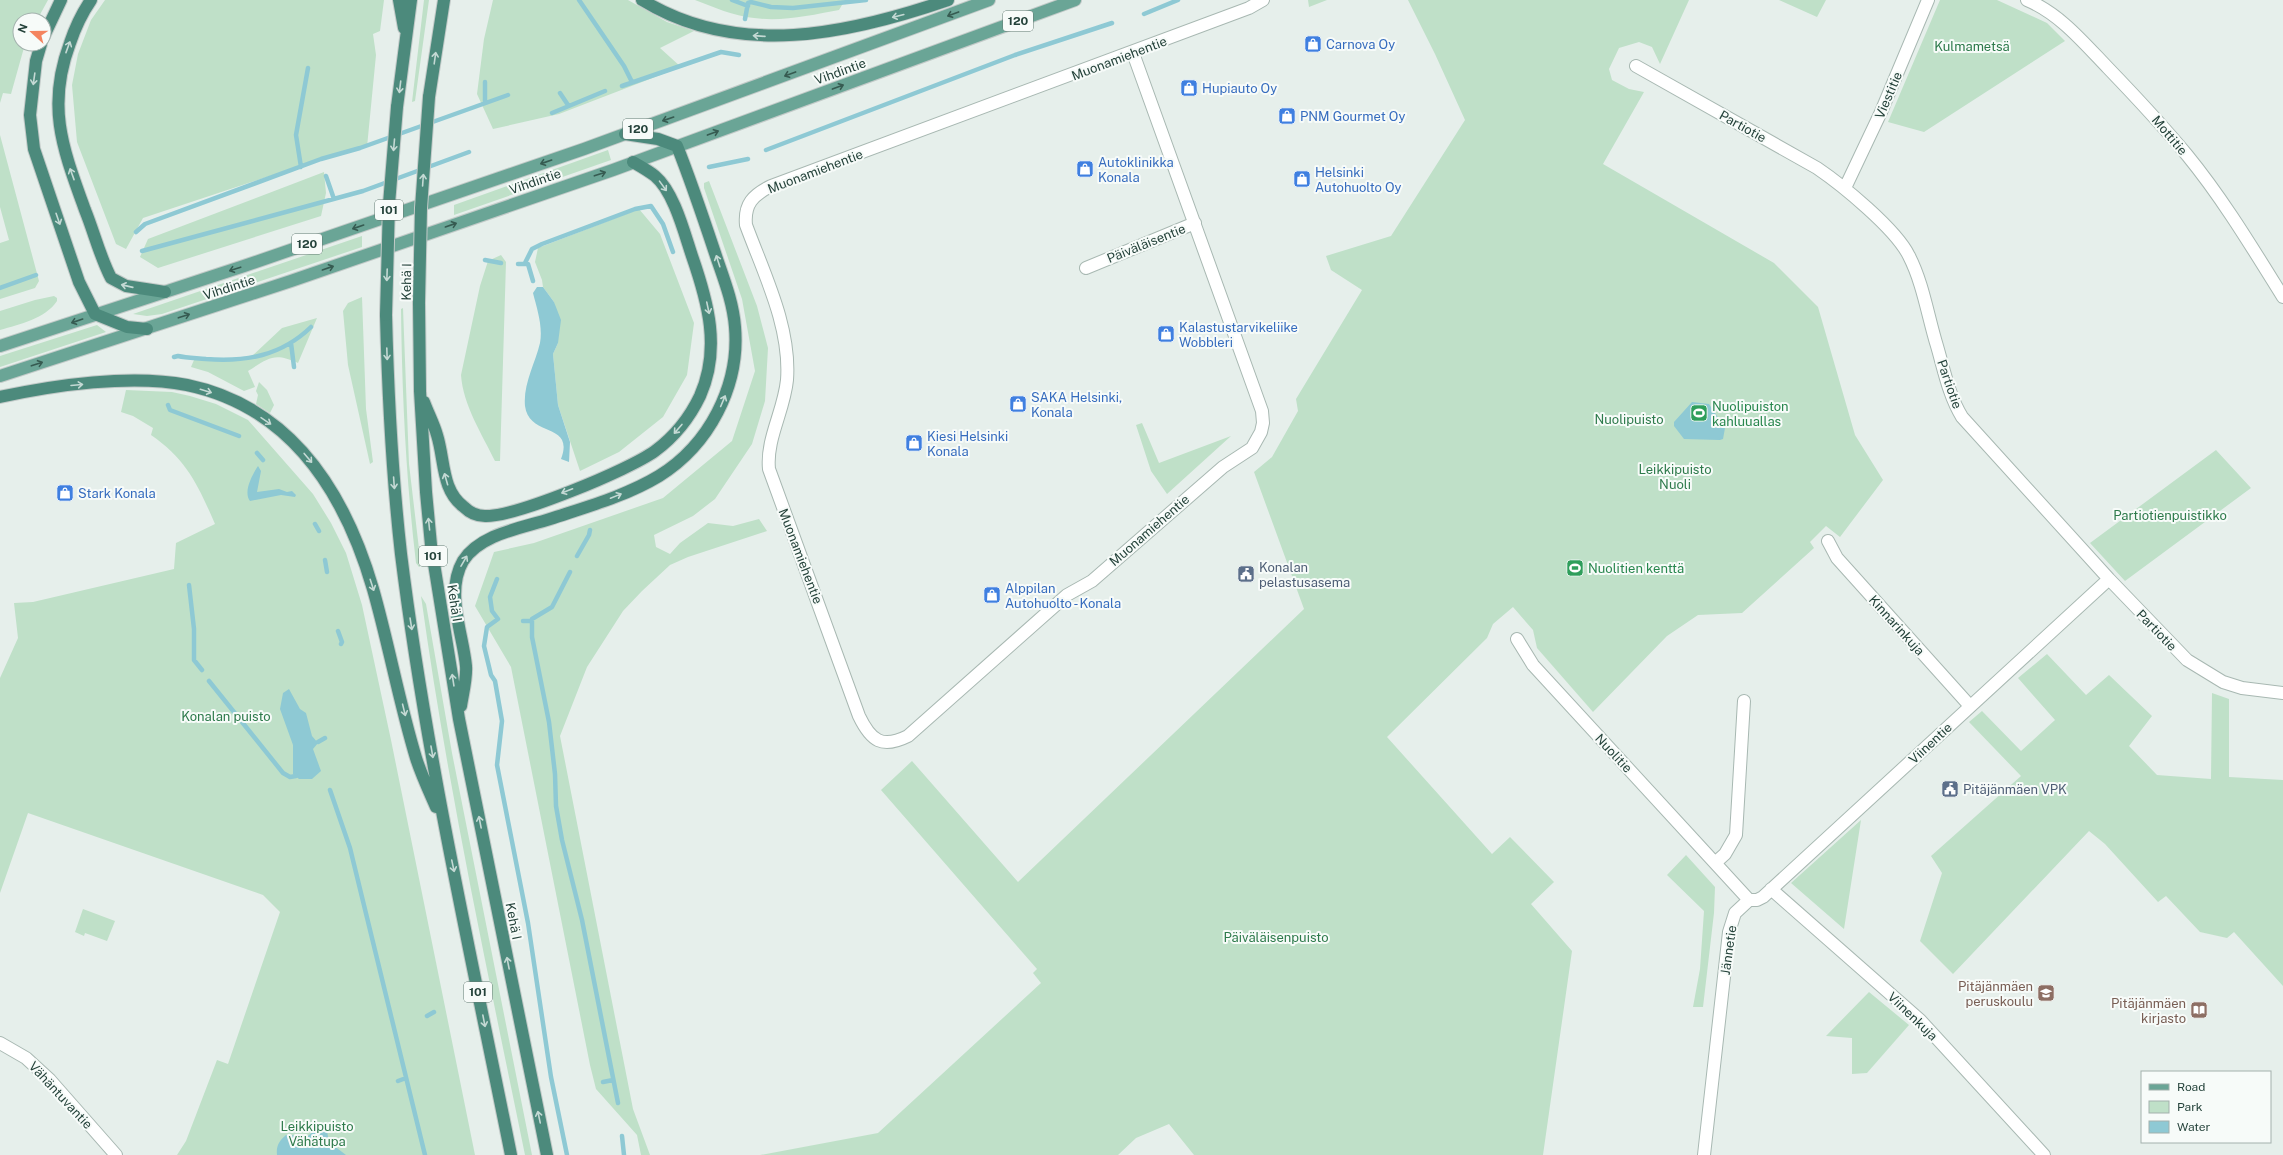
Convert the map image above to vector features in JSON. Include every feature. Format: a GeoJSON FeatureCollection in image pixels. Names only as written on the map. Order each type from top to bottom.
{"type":"FeatureCollection","features":[{"type":"Feature","properties":{"kind":"highway"},"geometry":{"type":"LineString","coordinates":[[52,19],[61,0]]}},
{"type":"Feature","properties":{"kind":"highway"},"geometry":{"type":"LineString","coordinates":[[91,0],[74,32],[59,79],[57,106],[60,132],[69,165],[111,278],[126,286],[166,292]]}},
{"type":"Feature","properties":{"kind":"highway"},"geometry":{"type":"LineString","coordinates":[[399,0],[405,39]]}},
{"type":"Feature","properties":{"kind":"highway","name":"Kehä I"},"geometry":{"type":"LineString","coordinates":[[411,0],[405,39],[389,204],[386,315],[395,488],[401,552],[445,828],[511,1155]]}},
{"type":"Feature","properties":{"kind":"highway","name":"Kehä I"},"geometry":{"type":"LineString","coordinates":[[444,0],[429,97],[421,208],[419,303],[420,391],[431,545],[460,719],[547,1155]]}},
{"type":"Feature","properties":{"kind":"highway"},"geometry":{"type":"LineString","coordinates":[[642,0],[670,15],[696,24],[764,37],[826,33],[899,16],[948,0]]}},
{"type":"Feature","properties":{"kind":"highway"},"geometry":{"type":"LineString","coordinates":[[39,52],[36,62],[30,115],[34,149],[79,282],[95,314],[127,327],[146,329]]}},
{"type":"Feature","properties":{"kind":"highway"},"geometry":{"type":"LineString","coordinates":[[460,719],[467,668],[456,592],[459,572],[467,555],[486,541],[603,501],[658,476],[692,450],[713,422],[723,401],[730,379],[734,357],[735,328],[731,300],[695,190],[677,146],[658,140],[624,134]]}},
{"type":"Feature","properties":{"kind":"highway"},"geometry":{"type":"LineString","coordinates":[[420,391],[438,436],[446,479],[454,498],[470,512],[484,516],[525,507],[630,466],[646,458],[669,439],[683,424],[701,394],[712,356],[712,335],[708,308],[700,277],[666,189],[656,177],[633,162]]}},
{"type":"Feature","properties":{"kind":"highway"},"geometry":{"type":"LineString","coordinates":[[0,397],[38,389],[100,383],[164,383],[187,385],[211,393],[252,412],[280,431],[300,448],[332,488],[359,548],[373,589],[416,759],[445,828]]}},
{"type":"Feature","properties":{"kind":"main road","name":"Vihdintie"},"geometry":{"type":"LineString","coordinates":[[0,346],[166,292],[624,134],[989,0]]}},
{"type":"Feature","properties":{"kind":"main road","name":"Vihdintie"},"geometry":{"type":"LineString","coordinates":[[0,376],[146,329],[633,162],[1075,0]]}},
{"type":"Feature","properties":{"kind":"street","name":"Muonamiehentie"},"geometry":{"type":"LineString","coordinates":[[1194,223],[1262,411],[1263,423],[1258,440],[1252,448],[1217,472],[1092,581],[1066,595],[908,736],[893,742],[878,741],[871,736],[860,716],[769,469],[770,446],[784,401],[786,358],[778,313],[746,225],[745,216],[748,202],[760,192],[771,186],[1133,53],[1249,8],[1263,0]]}},
{"type":"Feature","properties":{"kind":"street","name":"Viestitie"},"geometry":{"type":"LineString","coordinates":[[1845,188],[1881,112],[1928,0]]}},
{"type":"Feature","properties":{"kind":"street","name":"Mottitie"},"geometry":{"type":"LineString","coordinates":[[2027,0],[2049,12],[2071,29],[2152,113],[2188,157],[2283,296]]}},
{"type":"Feature","properties":{"kind":"street","name":"Päiväläisentie"},"geometry":{"type":"LineString","coordinates":[[1086,268],[1194,223],[1133,53]]}},
{"type":"Feature","properties":{"kind":"street","name":"Partiotie"},"geometry":{"type":"LineString","coordinates":[[1636,66],[1817,168],[1845,188],[1893,233],[1909,256],[1951,395],[1962,417],[2108,579],[2166,641],[2187,660],[2205,673],[2223,682],[2242,688],[2283,693]]}},
{"type":"Feature","properties":{"kind":"street","name":"Kinnarinkuja"},"geometry":{"type":"LineString","coordinates":[[1828,542],[1837,558],[1970,706]]}},
{"type":"Feature","properties":{"kind":"street","name":"Viinentie"},"geometry":{"type":"LineString","coordinates":[[1749,900],[1757,900],[1771,889],[2108,579]]}},
{"type":"Feature","properties":{"kind":"street","name":"Nuolitie"},"geometry":{"type":"LineString","coordinates":[[1517,639],[1533,665],[1715,863]]}},
{"type":"Feature","properties":{"kind":"street"},"geometry":{"type":"LineString","coordinates":[[1744,701],[1736,835],[1725,854],[1715,863],[1749,900]]}},
{"type":"Feature","properties":{"kind":"street","name":"Viinenkuja"},"geometry":{"type":"LineString","coordinates":[[1771,889],[1920,1020],[2044,1155]]}},
{"type":"Feature","properties":{"kind":"street","name":"Jännetie"},"geometry":{"type":"LineString","coordinates":[[1704,1155],[1729,932],[1735,913],[1749,900]]}},
{"type":"Feature","properties":{"kind":"street","name":"Vähäntuvantie"},"geometry":{"type":"LineString","coordinates":[[0,1043],[26,1058],[50,1080],[116,1155]]}},
{"type":"Feature","properties":{"kind":"green space"},"geometry":{"type":"Polygon","coordinates":[[[0,0],[48,0],[41,12],[12,12],[12,52],[23,52],[11,94],[3,93],[0,103],[0,0]]]}},
{"type":"Feature","properties":{"kind":"green space"},"geometry":{"type":"Polygon","coordinates":[[[105,0],[384,0],[380,31],[373,34],[376,55],[367,147],[318,160],[143,218],[126,249],[116,244],[77,142],[72,85],[78,54],[91,20],[105,0]]]}},
{"type":"Feature","properties":{"kind":"green space"},"geometry":{"type":"Polygon","coordinates":[[[424,0],[429,0],[415,101],[412,102],[424,0]]]}},
{"type":"Feature","properties":{"kind":"green space"},"geometry":{"type":"Polygon","coordinates":[[[493,0],[628,0],[667,22],[694,31],[660,48],[681,67],[559,114],[493,129],[477,94],[484,39],[493,0]]]}},
{"type":"Feature","properties":{"kind":"green space"},"geometry":{"type":"Polygon","coordinates":[[[695,0],[845,0],[839,10],[797,17],[765,19],[724,11],[695,0]]]}},
{"type":"Feature","properties":{"kind":"green space"},"geometry":{"type":"Polygon","coordinates":[[[1308,0],[1327,0],[1309,7],[1308,0]]]}},
{"type":"Feature","properties":{"kind":"green space"},"geometry":{"type":"Polygon","coordinates":[[[1408,0],[1689,0],[1660,64],[1652,47],[1639,42],[1619,48],[1609,69],[1612,80],[1629,89],[1644,92],[1603,164],[1774,263],[1818,307],[1855,435],[1883,480],[1840,537],[1826,526],[1810,542],[1814,548],[1742,613],[1698,615],[1667,636],[1593,712],[1537,648],[1533,630],[1513,607],[1493,624],[1487,638],[1387,737],[1492,854],[1510,837],[1554,882],[1531,904],[1572,951],[1543,1155],[1194,1155],[1169,1124],[1136,1138],[1118,1155],[760,1155],[878,1133],[1041,983],[1033,973],[1037,969],[881,790],[912,761],[1018,882],[1304,609],[1254,472],[1272,457],[1298,411],[1296,399],[1362,290],[1331,270],[1326,256],[1391,236],[1465,120],[1435,54],[1408,0]]]}},
{"type":"Feature","properties":{"kind":"green space"},"geometry":{"type":"Polygon","coordinates":[[[1779,0],[1826,0],[1817,17],[1779,0]]]}},
{"type":"Feature","properties":{"kind":"green space","name":"Kulmametsä"},"geometry":{"type":"Polygon","coordinates":[[[1940,0],[1997,0],[2047,23],[2065,41],[1924,132],[1888,122],[1940,0]]]}},
{"type":"Feature","properties":{"kind":"green space"},"geometry":{"type":"Polygon","coordinates":[[[0,135],[39,281],[35,288],[0,299],[0,243],[9,240],[0,207],[0,135]]]}},
{"type":"Feature","properties":{"kind":"green space"},"geometry":{"type":"Polygon","coordinates":[[[608,150],[611,160],[454,215],[454,205],[608,150]]]}},
{"type":"Feature","properties":{"kind":"green space"},"geometry":{"type":"Polygon","coordinates":[[[324,172],[326,193],[321,216],[158,268],[140,257],[148,239],[324,172]]]}},
{"type":"Feature","properties":{"kind":"green space"},"geometry":{"type":"Polygon","coordinates":[[[709,181],[757,306],[768,348],[765,401],[752,444],[715,499],[693,516],[654,535],[656,547],[670,554],[680,543],[708,523],[733,526],[759,519],[767,531],[688,557],[670,565],[642,591],[623,611],[587,667],[560,736],[633,1109],[650,1155],[641,1155],[637,1135],[596,1089],[511,667],[475,606],[494,552],[534,543],[663,498],[732,441],[755,371],[742,299],[704,188],[704,183],[709,181]]]}},
{"type":"Feature","properties":{"kind":"green space"},"geometry":{"type":"Polygon","coordinates":[[[639,209],[660,234],[694,323],[687,375],[663,417],[619,452],[580,471],[558,405],[553,354],[558,343],[554,302],[543,287],[535,262],[538,248],[639,209]]]}},
{"type":"Feature","properties":{"kind":"green space"},"geometry":{"type":"Polygon","coordinates":[[[362,236],[362,247],[162,314],[147,316],[133,314],[362,236]]]}},
{"type":"Feature","properties":{"kind":"green space"},"geometry":{"type":"Polygon","coordinates":[[[501,255],[506,262],[500,461],[495,461],[469,408],[465,397],[461,375],[480,286],[488,261],[501,255]]]}},
{"type":"Feature","properties":{"kind":"green space"},"geometry":{"type":"Polygon","coordinates":[[[54,296],[57,298],[57,301],[39,317],[0,330],[0,311],[35,300],[54,296]]]}},
{"type":"Feature","properties":{"kind":"green space"},"geometry":{"type":"Polygon","coordinates":[[[362,297],[366,409],[373,462],[370,464],[348,365],[343,311],[348,303],[362,297]]]}},
{"type":"Feature","properties":{"kind":"green space"},"geometry":{"type":"Polygon","coordinates":[[[403,308],[409,464],[421,566],[419,567],[416,563],[405,437],[401,309],[403,308]]]}},
{"type":"Feature","properties":{"kind":"green space"},"geometry":{"type":"Polygon","coordinates":[[[317,318],[298,363],[277,357],[261,363],[248,371],[255,387],[244,391],[208,372],[191,367],[194,360],[201,357],[227,361],[251,357],[282,328],[317,318]]]}},
{"type":"Feature","properties":{"kind":"green space"},"geometry":{"type":"Polygon","coordinates":[[[97,325],[106,332],[0,367],[0,356],[97,325]]]}},
{"type":"Feature","properties":{"kind":"green space"},"geometry":{"type":"Polygon","coordinates":[[[259,382],[267,390],[274,405],[270,413],[256,404],[258,395],[256,391],[259,382]]]}},
{"type":"Feature","properties":{"kind":"green space","name":"Konalan puisto"},"geometry":{"type":"Polygon","coordinates":[[[126,390],[172,392],[190,396],[216,404],[248,420],[313,494],[331,523],[346,553],[362,605],[391,740],[475,1155],[177,1155],[186,1141],[217,1060],[228,1064],[280,912],[263,895],[28,813],[0,893],[0,678],[18,638],[14,603],[33,602],[174,569],[176,543],[215,524],[197,485],[190,474],[174,454],[151,435],[153,428],[133,416],[121,412],[126,390]]]}},
{"type":"Feature","properties":{"kind":"green space"},"geometry":{"type":"Polygon","coordinates":[[[1142,423],[1159,463],[1231,436],[1167,494],[1151,471],[1136,425],[1142,423]]]}},
{"type":"Feature","properties":{"kind":"green space","name":"Partiotienpuistikko"},"geometry":{"type":"Polygon","coordinates":[[[2216,450],[2251,488],[2125,581],[2090,543],[2216,450]]]}},
{"type":"Feature","properties":{"kind":"green space"},"geometry":{"type":"Polygon","coordinates":[[[421,596],[426,604],[452,753],[532,1155],[525,1155],[482,946],[455,806],[431,666],[421,596]]]}},
{"type":"Feature","properties":{"kind":"green space"},"geometry":{"type":"Polygon","coordinates":[[[2047,654],[2086,695],[2109,675],[2152,716],[2129,746],[2157,775],[2211,779],[2212,693],[2229,699],[2229,777],[2283,780],[2283,986],[2234,932],[2227,938],[2200,932],[2166,896],[2158,902],[2105,844],[2089,831],[1953,974],[1920,941],[1942,873],[1931,856],[2021,776],[1969,722],[1982,711],[2021,751],[2055,720],[2018,678],[2047,654]]]}},
{"type":"Feature","properties":{"kind":"green space"},"geometry":{"type":"Polygon","coordinates":[[[1861,820],[1844,929],[1791,883],[1861,820]]]}},
{"type":"Feature","properties":{"kind":"green space"},"geometry":{"type":"Polygon","coordinates":[[[1686,855],[1715,887],[1714,913],[1703,1007],[1693,1007],[1700,969],[1704,911],[1667,875],[1686,855]]]}},
{"type":"Feature","properties":{"kind":"green space"},"geometry":{"type":"Polygon","coordinates":[[[83,909],[115,921],[107,941],[85,933],[84,936],[75,932],[83,909]]]}},
{"type":"Feature","properties":{"kind":"green space"},"geometry":{"type":"Polygon","coordinates":[[[1869,992],[1909,1025],[1867,1073],[1852,1074],[1852,1038],[1826,1036],[1869,992]]]}},
{"type":"Feature","properties":{"kind":"water"},"geometry":{"type":"Polygon","coordinates":[[[537,287],[543,287],[554,302],[561,320],[558,343],[553,354],[558,405],[570,442],[569,462],[561,459],[564,447],[562,440],[557,434],[534,423],[528,416],[525,406],[526,390],[541,337],[539,318],[533,293],[537,287]]]}},
{"type":"Feature","properties":{"kind":"water","name":"Nuolipuiston kahluuallas"},"geometry":{"type":"Polygon","coordinates":[[[1692,402],[1709,404],[1725,428],[1723,439],[1684,439],[1674,426],[1674,422],[1692,402]]]}},
{"type":"Feature","properties":{"kind":"water"},"geometry":{"type":"Polygon","coordinates":[[[258,466],[261,471],[257,492],[279,489],[287,492],[292,491],[296,495],[295,497],[281,495],[250,501],[247,493],[248,488],[258,466]]]}},
{"type":"Feature","properties":{"kind":"water"},"geometry":{"type":"Polygon","coordinates":[[[289,689],[300,709],[306,713],[312,736],[318,743],[313,749],[321,771],[312,779],[299,779],[293,774],[293,745],[280,709],[283,693],[289,689]]]}},
{"type":"Feature","properties":{"kind":"water"},"geometry":{"type":"Polygon","coordinates":[[[315,1130],[327,1131],[329,1142],[346,1155],[277,1155],[278,1144],[286,1135],[308,1136],[315,1130]]]}},
{"type":"Feature","properties":{"kind":"waterway"},"geometry":{"type":"LineString","coordinates":[[579,0],[624,66],[632,82]]}},
{"type":"Feature","properties":{"kind":"waterway"},"geometry":{"type":"LineString","coordinates":[[732,0],[748,6]]}},
{"type":"Feature","properties":{"kind":"waterway"},"geometry":{"type":"LineString","coordinates":[[745,19],[748,3],[751,2],[771,7],[793,8],[866,0]]}},
{"type":"Feature","properties":{"kind":"waterway"},"geometry":{"type":"LineString","coordinates":[[1144,14],[1178,0]]}},
{"type":"Feature","properties":{"kind":"waterway"},"geometry":{"type":"LineString","coordinates":[[766,150],[1015,55],[1112,23]]}},
{"type":"Feature","properties":{"kind":"waterway"},"geometry":{"type":"LineString","coordinates":[[622,86],[721,52],[739,55]]}},
{"type":"Feature","properties":{"kind":"waterway"},"geometry":{"type":"LineString","coordinates":[[301,167],[296,135],[308,68]]}},
{"type":"Feature","properties":{"kind":"waterway"},"geometry":{"type":"LineString","coordinates":[[485,82],[485,103]]}},
{"type":"Feature","properties":{"kind":"waterway"},"geometry":{"type":"LineString","coordinates":[[552,113],[605,91]]}},
{"type":"Feature","properties":{"kind":"waterway"},"geometry":{"type":"LineString","coordinates":[[560,93],[568,105]]}},
{"type":"Feature","properties":{"kind":"waterway"},"geometry":{"type":"LineString","coordinates":[[136,232],[145,224],[321,159],[360,148],[508,95]]}},
{"type":"Feature","properties":{"kind":"waterway"},"geometry":{"type":"LineString","coordinates":[[142,251],[363,191],[469,152]]}},
{"type":"Feature","properties":{"kind":"waterway"},"geometry":{"type":"LineString","coordinates":[[709,167],[748,159]]}},
{"type":"Feature","properties":{"kind":"waterway"},"geometry":{"type":"LineString","coordinates":[[326,176],[334,199]]}},
{"type":"Feature","properties":{"kind":"waterway"},"geometry":{"type":"LineString","coordinates":[[525,263],[532,249],[542,244],[635,209],[651,206],[663,224],[673,252]]}},
{"type":"Feature","properties":{"kind":"waterway"},"geometry":{"type":"LineString","coordinates":[[485,260],[501,263]]}},
{"type":"Feature","properties":{"kind":"waterway"},"geometry":{"type":"LineString","coordinates":[[518,264],[528,264],[533,281]]}},
{"type":"Feature","properties":{"kind":"waterway"},"geometry":{"type":"LineString","coordinates":[[0,288],[36,275]]}},
{"type":"Feature","properties":{"kind":"waterway"},"geometry":{"type":"LineString","coordinates":[[174,357],[178,356],[221,360],[249,358],[275,351],[288,345],[311,327]]}},
{"type":"Feature","properties":{"kind":"waterway"},"geometry":{"type":"LineString","coordinates":[[291,343],[294,367]]}},
{"type":"Feature","properties":{"kind":"waterway"},"geometry":{"type":"LineString","coordinates":[[168,405],[170,410],[239,436]]}},
{"type":"Feature","properties":{"kind":"waterway"},"geometry":{"type":"LineString","coordinates":[[257,453],[263,460]]}},
{"type":"Feature","properties":{"kind":"waterway"},"geometry":{"type":"LineString","coordinates":[[315,524],[319,531]]}},
{"type":"Feature","properties":{"kind":"waterway"},"geometry":{"type":"LineString","coordinates":[[577,556],[589,535],[590,530]]}},
{"type":"Feature","properties":{"kind":"waterway"},"geometry":{"type":"LineString","coordinates":[[325,560],[327,572]]}},
{"type":"Feature","properties":{"kind":"waterway"},"geometry":{"type":"LineString","coordinates":[[570,572],[552,607],[532,619],[532,637],[549,722],[555,774],[556,806],[562,840],[582,920],[618,1103]]}},
{"type":"Feature","properties":{"kind":"waterway"},"geometry":{"type":"LineString","coordinates":[[497,579],[490,597],[492,611],[498,619],[487,627],[484,646],[491,675],[495,681],[502,721],[497,765],[528,923],[551,1077],[567,1155]]}},
{"type":"Feature","properties":{"kind":"waterway"},"geometry":{"type":"LineString","coordinates":[[189,585],[194,629],[194,660],[202,670]]}},
{"type":"Feature","properties":{"kind":"waterway"},"geometry":{"type":"LineString","coordinates":[[523,621],[531,621]]}},
{"type":"Feature","properties":{"kind":"waterway"},"geometry":{"type":"LineString","coordinates":[[338,631],[342,642],[341,644]]}},
{"type":"Feature","properties":{"kind":"waterway"},"geometry":{"type":"LineString","coordinates":[[209,681],[283,773],[290,777],[296,776]]}},
{"type":"Feature","properties":{"kind":"waterway"},"geometry":{"type":"LineString","coordinates":[[318,742],[325,738]]}},
{"type":"Feature","properties":{"kind":"waterway"},"geometry":{"type":"LineString","coordinates":[[330,790],[350,848],[425,1155]]}},
{"type":"Feature","properties":{"kind":"waterway"},"geometry":{"type":"LineString","coordinates":[[427,1016],[434,1012]]}},
{"type":"Feature","properties":{"kind":"waterway"},"geometry":{"type":"LineString","coordinates":[[398,1081],[406,1078]]}},
{"type":"Feature","properties":{"kind":"waterway"},"geometry":{"type":"LineString","coordinates":[[603,1082],[613,1080]]}},
{"type":"Feature","properties":{"kind":"waterway"},"geometry":{"type":"LineString","coordinates":[[622,1136],[624,1155]]}},
{"type":"Feature","properties":{"kind":"place","name":"Carnova Oy"},"geometry":{"type":"Point","coordinates":[1313,44]}},
{"type":"Feature","properties":{"kind":"place","name":"Hupiauto Oy"},"geometry":{"type":"Point","coordinates":[1189,88]}},
{"type":"Feature","properties":{"kind":"place","name":"PNM Gourmet Oy"},"geometry":{"type":"Point","coordinates":[1287,116]}},
{"type":"Feature","properties":{"kind":"place","name":"Autoklinikka Konala"},"geometry":{"type":"Point","coordinates":[1085,169]}},
{"type":"Feature","properties":{"kind":"place","name":"Helsinki Autohuolto Oy"},"geometry":{"type":"Point","coordinates":[1302,179]}},
{"type":"Feature","properties":{"kind":"place","name":"Kalastustarvikeliike Wobbleri"},"geometry":{"type":"Point","coordinates":[1166,334]}},
{"type":"Feature","properties":{"kind":"place","name":"SAKA Helsinki, Konala"},"geometry":{"type":"Point","coordinates":[1018,404]}},
{"type":"Feature","properties":{"kind":"place","name":"Nuolipuiston kahluuallas"},"geometry":{"type":"Point","coordinates":[1699,413]}},
{"type":"Feature","properties":{"kind":"place","name":"Kiesi Helsinki Konala"},"geometry":{"type":"Point","coordinates":[914,443]}},
{"type":"Feature","properties":{"kind":"place","name":"Stark Konala"},"geometry":{"type":"Point","coordinates":[65,493]}},
{"type":"Feature","properties":{"kind":"place","name":"Nuolitien kenttä"},"geometry":{"type":"Point","coordinates":[1575,568]}},
{"type":"Feature","properties":{"kind":"place","name":"Konalan pelastusasema"},"geometry":{"type":"Point","coordinates":[1246,574]}},
{"type":"Feature","properties":{"kind":"place","name":"Alppilan Autohuolto - Konala"},"geometry":{"type":"Point","coordinates":[992,595]}},
{"type":"Feature","properties":{"kind":"place","name":"Pitäjänmäen VPK"},"geometry":{"type":"Point","coordinates":[1950,789]}},
{"type":"Feature","properties":{"kind":"place","name":"Pitäjänmäen peruskoulu"},"geometry":{"type":"Point","coordinates":[2046,993]}},
{"type":"Feature","properties":{"kind":"place","name":"Pitäjänmäen kirjasto"},"geometry":{"type":"Point","coordinates":[2199,1010]}},
{"type":"Feature","properties":{"kind":"park label","name":"Nuolipuisto"},"geometry":{"type":"Point","coordinates":[1629,419]}},
{"type":"Feature","properties":{"kind":"park label","name":"Leikkipuisto Nuoli"},"geometry":{"type":"Point","coordinates":[1675,476]}},
{"type":"Feature","properties":{"kind":"park label","name":"Päiväläisenpuisto"},"geometry":{"type":"Point","coordinates":[1276,937]}},
{"type":"Feature","properties":{"kind":"park label","name":"Leikkipuisto Vähätupa"},"geometry":{"type":"Point","coordinates":[317,1134]}}]}
